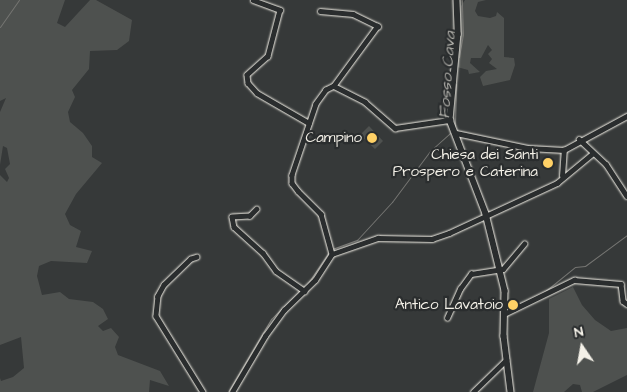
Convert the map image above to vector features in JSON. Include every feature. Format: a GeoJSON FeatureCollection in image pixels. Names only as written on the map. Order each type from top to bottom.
{"type":"FeatureCollection","features":[{"type":"Feature","properties":{"kind":"street"},"geometry":{"type":"LineString","coordinates":[[253,0],[280,10],[268,56],[247,75],[248,84],[257,93],[309,123]]}},
{"type":"Feature","properties":{"kind":"street"},"geometry":{"type":"LineString","coordinates":[[457,0],[458,34],[453,128],[486,214],[501,270],[506,313],[506,360],[511,392]]}},
{"type":"Feature","properties":{"kind":"street"},"geometry":{"type":"LineString","coordinates":[[320,11],[353,14],[378,26],[334,86],[326,90],[316,104],[292,178],[298,191],[321,214],[331,251]]}},
{"type":"Feature","properties":{"kind":"street"},"geometry":{"type":"LineString","coordinates":[[334,86],[365,102],[396,128],[453,128],[528,148],[564,150],[579,139],[627,116]]}},
{"type":"Feature","properties":{"kind":"street"},"geometry":{"type":"LineString","coordinates":[[579,139],[592,154],[606,164],[627,196]]}},
{"type":"Feature","properties":{"kind":"street"},"geometry":{"type":"LineString","coordinates":[[562,176],[564,150]]}},
{"type":"Feature","properties":{"kind":"street"},"geometry":{"type":"LineString","coordinates":[[232,392],[265,336],[284,310],[304,290],[331,251],[378,238],[432,239],[553,186],[562,176],[592,154]]}},
{"type":"Feature","properties":{"kind":"street"},"geometry":{"type":"LineString","coordinates":[[257,209],[250,216],[232,217],[234,227],[263,253],[276,271],[304,290]]}},
{"type":"Feature","properties":{"kind":"street"},"geometry":{"type":"LineString","coordinates":[[447,318],[460,289],[471,274],[501,270],[524,244]]}},
{"type":"Feature","properties":{"kind":"street"},"geometry":{"type":"LineString","coordinates":[[197,257],[193,257],[164,286],[158,296],[156,316],[203,392]]}},
{"type":"Feature","properties":{"kind":"street"},"geometry":{"type":"LineString","coordinates":[[506,313],[574,280],[621,284],[623,301],[627,304]]}},
{"type":"Feature","properties":{"kind":"street"},"geometry":{"type":"LineString","coordinates":[[474,392],[506,360]]}},
{"type":"Feature","properties":{"kind":"shaded area"},"geometry":{"type":"Polygon","coordinates":[[[0,0],[65,0],[57,23],[65,27],[90,0],[96,0],[132,20],[129,41],[117,50],[90,51],[89,69],[72,90],[75,97],[68,112],[70,122],[83,133],[92,146],[92,157],[102,163],[76,194],[65,214],[70,225],[81,231],[76,247],[92,251],[87,263],[51,261],[39,266],[37,276],[42,295],[60,292],[69,299],[93,302],[103,309],[108,319],[98,326],[103,331],[111,328],[119,337],[115,347],[118,355],[160,371],[169,386],[150,380],[149,392],[0,392],[0,378],[1,381],[13,377],[24,368],[21,337],[0,345],[0,175],[7,182],[9,178],[5,169],[10,164],[7,148],[3,146],[0,165],[0,112],[6,98],[0,101],[0,0]]]}},
{"type":"Feature","properties":{"kind":"shaded area"},"geometry":{"type":"Polygon","coordinates":[[[465,0],[486,0],[478,2],[475,11],[478,16],[490,18],[496,16],[497,12],[504,18],[504,57],[514,58],[515,65],[510,80],[483,86],[480,77],[486,71],[497,69],[489,63],[492,59],[488,54],[492,50],[488,45],[481,58],[471,58],[470,63],[480,72],[469,74],[468,70],[457,67],[461,6],[465,0]]]}},
{"type":"Feature","properties":{"kind":"shaded area","name":"Campino"},"geometry":{"type":"Polygon","coordinates":[[[369,126],[383,141],[375,149],[360,135],[369,126]]]}},
{"type":"Feature","properties":{"kind":"shaded area"},"geometry":{"type":"Polygon","coordinates":[[[573,287],[582,305],[595,320],[611,331],[627,328],[627,375],[593,392],[582,392],[580,385],[573,384],[564,392],[533,392],[549,333],[549,299],[573,287]]]}},
{"type":"Feature","properties":{"kind":"waterway"},"geometry":{"type":"LineString","coordinates":[[0,27],[19,0]]}},
{"type":"Feature","properties":{"kind":"waterway","name":"Fosso Cava"},"geometry":{"type":"LineString","coordinates":[[459,57],[463,34],[462,0]]}},
{"type":"Feature","properties":{"kind":"waterway","name":"Fosso Cava"},"geometry":{"type":"LineString","coordinates":[[455,127],[456,84]]}},
{"type":"Feature","properties":{"kind":"waterway","name":"Fosso Cava"},"geometry":{"type":"LineString","coordinates":[[332,249],[357,240],[392,202],[430,151],[451,132]]}},
{"type":"Feature","properties":{"kind":"waterway"},"geometry":{"type":"LineString","coordinates":[[543,293],[575,267],[585,266],[627,235]]}},
{"type":"Feature","properties":{"kind":"waterway","name":"Fosso Cava"},"geometry":{"type":"LineString","coordinates":[[306,286],[329,252]]}},
{"type":"Feature","properties":{"kind":"waterway","name":"Fosso Cava"},"geometry":{"type":"LineString","coordinates":[[228,392],[271,319],[301,290]]}},
{"type":"Feature","properties":{"kind":"place","name":"Campino"},"geometry":{"type":"Point","coordinates":[372,138]}},
{"type":"Feature","properties":{"kind":"place","name":"Chiesa dei Santi Prospero e Caterina"},"geometry":{"type":"Point","coordinates":[548,163]}},
{"type":"Feature","properties":{"kind":"place","name":"Antico Lavatoio"},"geometry":{"type":"Point","coordinates":[513,305]}}]}
